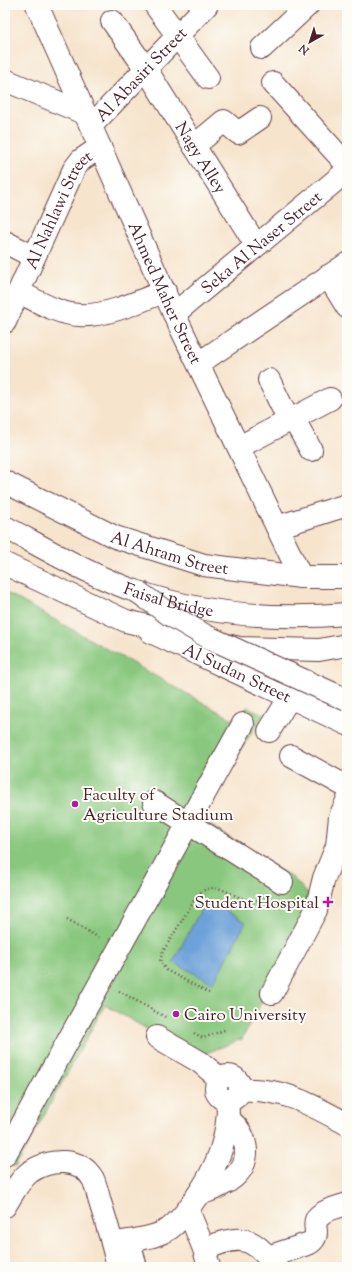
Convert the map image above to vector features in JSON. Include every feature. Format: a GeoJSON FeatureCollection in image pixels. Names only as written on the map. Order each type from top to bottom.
{"type":"FeatureCollection","features":[{"type":"Feature","properties":{"kind":"main road","name":"Ahmed Maher Street"},"geometry":{"type":"LineString","coordinates":[[38,5],[174,314],[199,363],[301,577]]}},
{"type":"Feature","properties":{"kind":"main road"},"geometry":{"type":"LineString","coordinates":[[155,5],[179,35],[208,78]]}},
{"type":"Feature","properties":{"kind":"main road","name":"Al Abasiri Street"},"geometry":{"type":"LineString","coordinates":[[89,120],[146,69],[207,5]]}},
{"type":"Feature","properties":{"kind":"main road"},"geometry":{"type":"LineString","coordinates":[[262,48],[308,5]]}},
{"type":"Feature","properties":{"kind":"main road","name":"Nagy Alley"},"geometry":{"type":"LineString","coordinates":[[112,21],[146,69],[256,245]]}},
{"type":"Feature","properties":{"kind":"main road"},"geometry":{"type":"LineString","coordinates":[[5,80],[89,120]]}},
{"type":"Feature","properties":{"kind":"main road"},"geometry":{"type":"LineString","coordinates":[[273,83],[346,174]]}},
{"type":"Feature","properties":{"kind":"main road"},"geometry":{"type":"LineString","coordinates":[[194,146],[224,121],[238,133],[260,118]]}},
{"type":"Feature","properties":{"kind":"main road","name":"Al Nahlawi Street"},"geometry":{"type":"LineString","coordinates":[[5,322],[74,170],[81,160],[100,147]]}},
{"type":"Feature","properties":{"kind":"main road","name":"Seka Al Naser Street"},"geometry":{"type":"LineString","coordinates":[[174,314],[256,245],[346,174]]}},
{"type":"Feature","properties":{"kind":"main road"},"geometry":{"type":"LineString","coordinates":[[5,242],[34,257]]}},
{"type":"Feature","properties":{"kind":"main road"},"geometry":{"type":"LineString","coordinates":[[199,363],[347,264]]}},
{"type":"Feature","properties":{"kind":"main road"},"geometry":{"type":"LineString","coordinates":[[328,276],[347,307]]}},
{"type":"Feature","properties":{"kind":"main road"},"geometry":{"type":"LineString","coordinates":[[18,292],[57,310],[79,315],[103,312],[129,306],[165,291]]}},
{"type":"Feature","properties":{"kind":"main road"},"geometry":{"type":"LineString","coordinates":[[268,380],[311,450]]}},
{"type":"Feature","properties":{"kind":"main road"},"geometry":{"type":"LineString","coordinates":[[239,447],[330,399]]}},
{"type":"Feature","properties":{"kind":"main road","name":"Al Ahram Street"},"geometry":{"type":"LineString","coordinates":[[5,482],[115,537],[204,565],[301,577],[347,577]]}},
{"type":"Feature","properties":{"kind":"main road"},"geometry":{"type":"LineString","coordinates":[[277,527],[347,505]]}},
{"type":"Feature","properties":{"kind":"main road","name":"Faisal Bridge"},"geometry":{"type":"LineString","coordinates":[[5,527],[92,573],[138,592],[193,607],[249,616],[306,618],[347,614]]}},
{"type":"Feature","properties":{"kind":"main road"},"geometry":{"type":"LineString","coordinates":[[5,538],[67,570],[107,588],[149,603],[191,613],[235,620],[278,623],[322,622],[347,619]]}},
{"type":"Feature","properties":{"kind":"main road"},"geometry":{"type":"LineString","coordinates":[[5,564],[126,621],[239,648],[319,650],[347,645]]}},
{"type":"Feature","properties":{"kind":"main road"},"geometry":{"type":"LineString","coordinates":[[138,592],[170,615],[206,636],[347,700]]}},
{"type":"Feature","properties":{"kind":"main road"},"geometry":{"type":"LineString","coordinates":[[183,634],[235,620]]}},
{"type":"Feature","properties":{"kind":"main road","name":"Al Sudan Street"},"geometry":{"type":"LineString","coordinates":[[126,621],[347,724]]}},
{"type":"Feature","properties":{"kind":"main road"},"geometry":{"type":"LineString","coordinates":[[269,731],[290,697]]}},
{"type":"Feature","properties":{"kind":"main road"},"geometry":{"type":"LineString","coordinates":[[5,1155],[243,724]]}},
{"type":"Feature","properties":{"kind":"main road"},"geometry":{"type":"LineString","coordinates":[[291,756],[347,786]]}},
{"type":"Feature","properties":{"kind":"main road"},"geometry":{"type":"LineString","coordinates":[[272,993],[316,910],[324,878],[337,846],[340,817],[347,801]]}},
{"type":"Feature","properties":{"kind":"main road"},"geometry":{"type":"LineString","coordinates":[[154,802],[278,879]]}},
{"type":"Feature","properties":{"kind":"main road"},"geometry":{"type":"LineString","coordinates":[[121,1242],[156,1235],[168,1229],[193,1203],[215,1169],[221,1154],[232,1103],[240,1086],[236,1078],[228,1076],[220,1079],[200,1062],[157,1038]]}},
{"type":"Feature","properties":{"kind":"main road"},"geometry":{"type":"LineString","coordinates":[[232,1103],[270,1090],[298,1098],[347,1124]]}},
{"type":"Feature","properties":{"kind":"main road"},"geometry":{"type":"LineString","coordinates":[[5,1206],[19,1184],[29,1172],[43,1165],[58,1162],[74,1163],[85,1169],[93,1179],[121,1242],[136,1267]]}},
{"type":"Feature","properties":{"kind":"main road"},"geometry":{"type":"LineString","coordinates":[[193,1203],[206,1258],[228,1240],[240,1239],[251,1242],[272,1262],[314,1240],[317,1234],[315,1222],[318,1216],[323,1212],[347,1204]]}},
{"type":"Feature","properties":{"kind":"main road"},"geometry":{"type":"LineString","coordinates":[[118,1267],[121,1242]]}},
{"type":"Feature","properties":{"kind":"path"},"geometry":{"type":"LineString","coordinates":[[209,993],[166,970],[160,962],[162,952],[198,894],[204,889],[211,887],[219,888],[254,902],[262,898],[278,879]]}},
{"type":"Feature","properties":{"kind":"path"},"geometry":{"type":"LineString","coordinates":[[67,919],[118,950]]}},
{"type":"Feature","properties":{"kind":"path"},"geometry":{"type":"LineString","coordinates":[[101,981],[169,1019]]}},
{"type":"Feature","properties":{"kind":"path"},"geometry":{"type":"LineString","coordinates":[[189,1030],[203,1038],[227,1029]]}},
{"type":"Feature","properties":{"kind":"green space"},"geometry":{"type":"Polygon","coordinates":[[[5,592],[234,720],[247,707],[264,714],[197,817],[293,878],[309,895],[308,914],[242,1039],[196,1057],[105,1005],[15,1167],[5,1161],[5,592]]]}},
{"type":"Feature","properties":{"kind":"water"},"geometry":{"type":"Polygon","coordinates":[[[206,900],[246,922],[213,983],[173,962],[206,900]]]}},
{"type":"Feature","properties":{"kind":"place","name":"Faculty of Agriculture Stadium"},"geometry":{"type":"Point","coordinates":[75,804]}},
{"type":"Feature","properties":{"kind":"place","name":"Student Hospital"},"geometry":{"type":"Point","coordinates":[328,902]}},
{"type":"Feature","properties":{"kind":"place","name":"Cairo University"},"geometry":{"type":"Point","coordinates":[176,1014]}}]}
